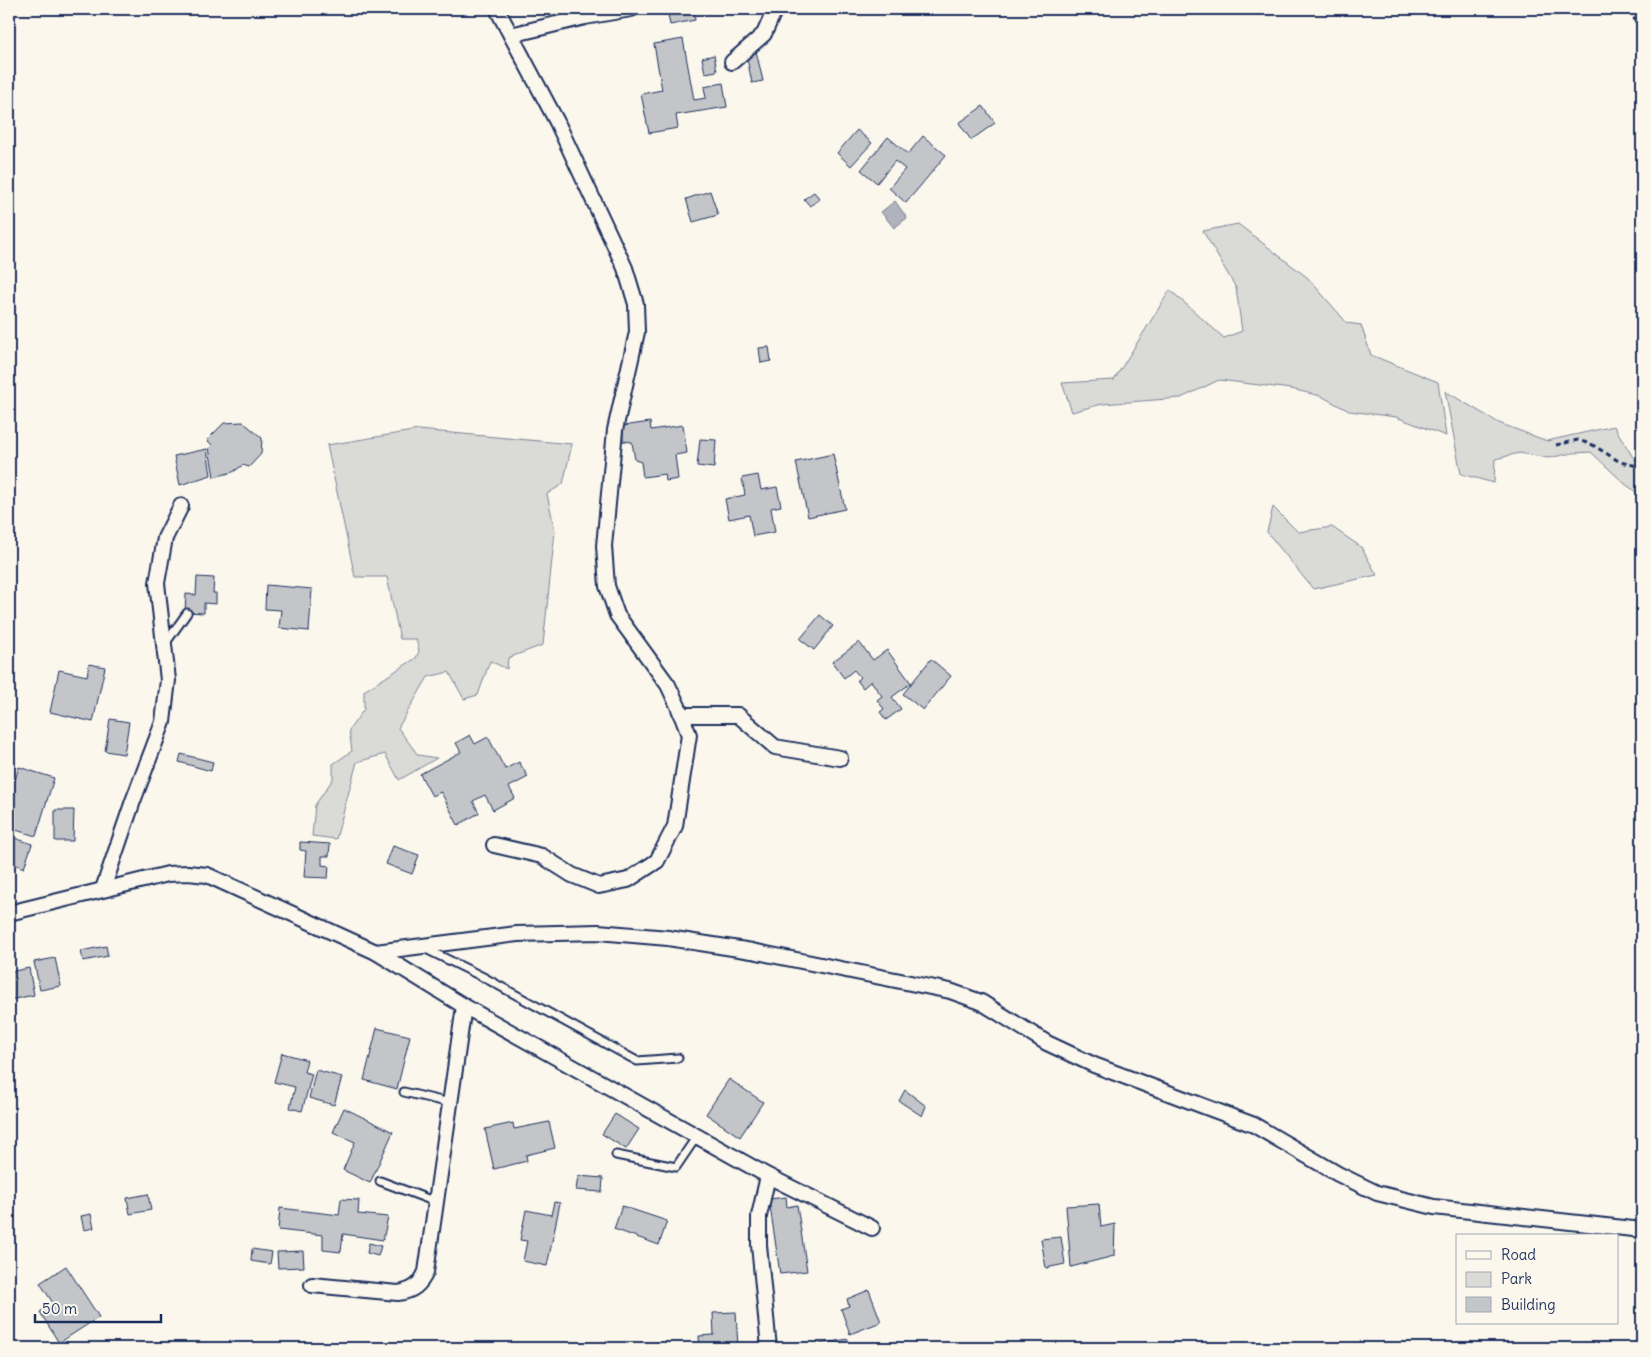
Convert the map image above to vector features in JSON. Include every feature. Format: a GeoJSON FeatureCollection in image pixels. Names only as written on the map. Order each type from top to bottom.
{"type":"FeatureCollection","features":[{"type":"Feature","properties":{"kind":"street"},"geometry":{"type":"LineString","coordinates":[[494,845],[542,856],[572,875],[599,886],[628,880],[657,861],[675,826],[689,735],[668,685],[617,615],[607,586],[604,546],[615,430],[638,332],[636,304],[625,268],[557,122],[496,9]]}},
{"type":"Feature","properties":{"kind":"street"},"geometry":{"type":"LineString","coordinates":[[510,35],[585,17],[631,9]]}},
{"type":"Feature","properties":{"kind":"street"},"geometry":{"type":"LineString","coordinates":[[732,62],[764,34],[775,9]]}},
{"type":"Feature","properties":{"kind":"street"},"geometry":{"type":"LineString","coordinates":[[103,889],[133,801],[163,722],[168,680],[157,583],[165,538],[181,506]]}},
{"type":"Feature","properties":{"kind":"street"},"geometry":{"type":"LineString","coordinates":[[681,714],[738,715],[775,747],[840,758]]}},
{"type":"Feature","properties":{"kind":"street"},"geometry":{"type":"LineString","coordinates":[[9,913],[168,874],[188,872],[208,875],[376,952],[464,1006],[768,1176],[872,1228]]}},
{"type":"Feature","properties":{"kind":"street"},"geometry":{"type":"LineString","coordinates":[[376,952],[517,934],[598,932],[651,936],[752,951],[950,991],[981,1002],[1047,1043],[1094,1065],[1254,1125],[1338,1174],[1377,1193],[1434,1207],[1642,1230]]}},
{"type":"Feature","properties":{"kind":"street"},"geometry":{"type":"LineString","coordinates":[[312,1285],[398,1293],[408,1292],[422,1281],[426,1272],[464,1006]]}},
{"type":"Feature","properties":{"kind":"street"},"geometry":{"type":"LineString","coordinates":[[768,1176],[759,1216],[759,1245],[769,1348]]}},
{"type":"Feature","properties":{"kind":"lane"},"geometry":{"type":"LineString","coordinates":[[164,646],[186,613]]}},
{"type":"Feature","properties":{"kind":"lane"},"geometry":{"type":"LineString","coordinates":[[420,946],[485,978],[637,1061],[678,1058]]}},
{"type":"Feature","properties":{"kind":"lane"},"geometry":{"type":"LineString","coordinates":[[404,1092],[450,1103]]}},
{"type":"Feature","properties":{"kind":"lane"},"geometry":{"type":"LineString","coordinates":[[616,1155],[676,1167],[697,1136]]}},
{"type":"Feature","properties":{"kind":"lane"},"geometry":{"type":"LineString","coordinates":[[380,1181],[436,1202]]}},
{"type":"Feature","properties":{"kind":"path"},"geometry":{"type":"LineString","coordinates":[[1631,9],[1642,41]]}},
{"type":"Feature","properties":{"kind":"path"},"geometry":{"type":"LineString","coordinates":[[1556,445],[1578,440],[1594,445],[1620,462],[1642,467]]}},
{"type":"Feature","properties":{"kind":"green space"},"geometry":{"type":"Polygon","coordinates":[[[1238,224],[1308,278],[1347,323],[1361,325],[1371,355],[1438,382],[1446,436],[1396,417],[1349,411],[1321,396],[1291,389],[1219,380],[1181,398],[1102,404],[1072,412],[1062,383],[1114,380],[1170,290],[1224,338],[1242,331],[1236,288],[1203,231],[1238,224]]]}},
{"type":"Feature","properties":{"kind":"green space"},"geometry":{"type":"Polygon","coordinates":[[[1445,391],[1499,423],[1547,441],[1614,426],[1634,459],[1642,460],[1642,496],[1625,484],[1591,452],[1548,458],[1519,453],[1495,459],[1494,483],[1461,474],[1445,391]]]}},
{"type":"Feature","properties":{"kind":"green space"},"geometry":{"type":"Polygon","coordinates":[[[419,430],[572,444],[563,484],[547,494],[555,531],[543,645],[508,658],[507,669],[490,661],[478,695],[464,699],[449,672],[428,677],[398,728],[418,755],[437,758],[399,780],[385,754],[357,762],[336,839],[312,836],[315,805],[333,779],[333,764],[352,751],[349,730],[364,709],[364,691],[416,658],[419,651],[416,639],[400,639],[387,577],[355,577],[327,445],[419,430]]]}},
{"type":"Feature","properties":{"kind":"green space"},"geometry":{"type":"Polygon","coordinates":[[[1273,507],[1298,532],[1332,527],[1361,547],[1377,575],[1313,589],[1267,532],[1273,507]]]}},
{"type":"Feature","properties":{"kind":"shaded area"},"geometry":{"type":"Polygon","coordinates":[[[895,201],[907,218],[894,228],[881,212],[895,201]]]}},
{"type":"Feature","properties":{"kind":"building"},"geometry":{"type":"Polygon","coordinates":[[[667,9],[693,9],[695,20],[670,25],[667,9]]]}},
{"type":"Feature","properties":{"kind":"building"},"geometry":{"type":"Polygon","coordinates":[[[683,39],[694,100],[706,98],[704,87],[723,83],[727,107],[676,115],[678,128],[649,133],[641,94],[662,90],[654,44],[683,39]]]}},
{"type":"Feature","properties":{"kind":"building"},"geometry":{"type":"Polygon","coordinates":[[[756,51],[763,81],[752,83],[746,53],[756,51]]]}},
{"type":"Feature","properties":{"kind":"building"},"geometry":{"type":"Polygon","coordinates":[[[714,55],[717,71],[705,73],[702,58],[714,55]]]}},
{"type":"Feature","properties":{"kind":"building"},"geometry":{"type":"Polygon","coordinates":[[[983,106],[995,123],[971,140],[959,123],[983,106]]]}},
{"type":"Feature","properties":{"kind":"building"},"geometry":{"type":"Polygon","coordinates":[[[857,130],[872,143],[851,166],[837,153],[857,130]]]}},
{"type":"Feature","properties":{"kind":"building"},"geometry":{"type":"Polygon","coordinates":[[[923,136],[946,155],[906,203],[889,188],[905,169],[895,161],[877,183],[861,170],[888,137],[908,154],[923,136]]]}},
{"type":"Feature","properties":{"kind":"building"},"geometry":{"type":"Polygon","coordinates":[[[710,191],[718,215],[693,222],[686,199],[710,191]]]}},
{"type":"Feature","properties":{"kind":"building"},"geometry":{"type":"Polygon","coordinates":[[[814,192],[820,199],[810,206],[804,199],[814,192]]]}},
{"type":"Feature","properties":{"kind":"building"},"geometry":{"type":"Polygon","coordinates":[[[769,347],[771,361],[761,363],[759,348],[769,347]]]}},
{"type":"Feature","properties":{"kind":"building"},"geometry":{"type":"Polygon","coordinates":[[[243,422],[262,438],[261,454],[249,467],[243,465],[233,472],[214,477],[209,448],[212,445],[207,440],[224,423],[243,422]]]}},
{"type":"Feature","properties":{"kind":"building"},"geometry":{"type":"Polygon","coordinates":[[[650,422],[651,430],[683,425],[687,453],[675,455],[678,479],[666,481],[665,474],[643,477],[641,462],[635,460],[632,442],[623,441],[623,426],[650,422]]]}},
{"type":"Feature","properties":{"kind":"building"},"geometry":{"type":"Polygon","coordinates":[[[700,439],[716,440],[714,468],[697,466],[700,439]]]}},
{"type":"Feature","properties":{"kind":"building"},"geometry":{"type":"Polygon","coordinates":[[[207,449],[211,475],[180,485],[174,456],[207,449]]]}},
{"type":"Feature","properties":{"kind":"building"},"geometry":{"type":"Polygon","coordinates":[[[833,454],[845,509],[808,517],[796,462],[833,454]]]}},
{"type":"Feature","properties":{"kind":"building"},"geometry":{"type":"Polygon","coordinates":[[[758,475],[761,490],[777,487],[781,506],[771,508],[775,532],[753,536],[749,515],[729,519],[725,499],[745,495],[742,478],[758,475]]]}},
{"type":"Feature","properties":{"kind":"building"},"geometry":{"type":"Polygon","coordinates":[[[197,577],[214,578],[213,593],[216,593],[216,604],[204,603],[204,613],[185,612],[186,594],[196,595],[197,577]]]}},
{"type":"Feature","properties":{"kind":"building"},"geometry":{"type":"Polygon","coordinates":[[[266,585],[312,589],[309,631],[279,628],[281,610],[265,609],[266,585]]]}},
{"type":"Feature","properties":{"kind":"building"},"geometry":{"type":"Polygon","coordinates":[[[820,615],[833,626],[814,650],[800,639],[820,615]]]}},
{"type":"Feature","properties":{"kind":"building"},"geometry":{"type":"Polygon","coordinates":[[[859,642],[873,660],[887,650],[911,683],[892,697],[901,709],[886,720],[880,712],[884,709],[877,700],[882,696],[871,681],[863,688],[857,680],[860,677],[854,670],[844,678],[832,662],[859,642]]]}},
{"type":"Feature","properties":{"kind":"building"},"geometry":{"type":"Polygon","coordinates":[[[931,659],[951,676],[923,710],[903,694],[931,659]]]}},
{"type":"Feature","properties":{"kind":"building"},"geometry":{"type":"Polygon","coordinates":[[[89,664],[105,667],[93,722],[50,712],[59,670],[87,676],[89,664]]]}},
{"type":"Feature","properties":{"kind":"building"},"geometry":{"type":"Polygon","coordinates":[[[110,719],[129,722],[124,754],[105,751],[110,719]]]}},
{"type":"Feature","properties":{"kind":"building"},"geometry":{"type":"Polygon","coordinates":[[[470,735],[475,744],[488,737],[505,769],[519,762],[528,777],[509,787],[515,798],[493,810],[485,795],[473,801],[479,813],[458,825],[441,792],[432,796],[420,774],[461,752],[456,743],[470,735]]]}},
{"type":"Feature","properties":{"kind":"building"},"geometry":{"type":"Polygon","coordinates":[[[181,754],[213,762],[211,771],[179,762],[181,754]]]}},
{"type":"Feature","properties":{"kind":"building"},"geometry":{"type":"Polygon","coordinates":[[[19,767],[54,778],[36,836],[9,828],[9,800],[19,767]]]}},
{"type":"Feature","properties":{"kind":"building"},"geometry":{"type":"Polygon","coordinates":[[[55,810],[74,810],[73,841],[55,841],[55,810]]]}},
{"type":"Feature","properties":{"kind":"building"},"geometry":{"type":"Polygon","coordinates":[[[9,836],[32,844],[24,868],[9,862],[9,836]]]}},
{"type":"Feature","properties":{"kind":"building"},"geometry":{"type":"Polygon","coordinates":[[[300,842],[330,844],[329,856],[322,856],[322,865],[329,866],[328,878],[304,877],[306,851],[300,850],[300,842]]]}},
{"type":"Feature","properties":{"kind":"building"},"geometry":{"type":"Polygon","coordinates":[[[393,846],[419,855],[412,874],[386,864],[393,846]]]}},
{"type":"Feature","properties":{"kind":"building"},"geometry":{"type":"Polygon","coordinates":[[[106,946],[108,956],[83,961],[81,951],[106,946]]]}},
{"type":"Feature","properties":{"kind":"building"},"geometry":{"type":"Polygon","coordinates":[[[55,958],[61,986],[40,990],[34,962],[55,958]]]}},
{"type":"Feature","properties":{"kind":"building"},"geometry":{"type":"Polygon","coordinates":[[[29,968],[34,995],[9,1000],[9,972],[29,968]]]}},
{"type":"Feature","properties":{"kind":"building"},"geometry":{"type":"Polygon","coordinates":[[[377,1028],[410,1036],[397,1089],[364,1080],[377,1028]]]}},
{"type":"Feature","properties":{"kind":"building"},"geometry":{"type":"Polygon","coordinates":[[[282,1053],[307,1060],[304,1072],[312,1074],[302,1111],[290,1108],[295,1087],[274,1082],[282,1053]]]}},
{"type":"Feature","properties":{"kind":"building"},"geometry":{"type":"Polygon","coordinates":[[[316,1070],[342,1077],[334,1105],[309,1098],[316,1070]]]}},
{"type":"Feature","properties":{"kind":"building"},"geometry":{"type":"Polygon","coordinates":[[[729,1079],[763,1102],[740,1137],[706,1114],[729,1079]]]}},
{"type":"Feature","properties":{"kind":"building"},"geometry":{"type":"Polygon","coordinates":[[[905,1090],[926,1106],[922,1116],[899,1101],[905,1090]]]}},
{"type":"Feature","properties":{"kind":"building"},"geometry":{"type":"Polygon","coordinates":[[[344,1108],[393,1132],[370,1183],[343,1170],[355,1142],[333,1132],[344,1108]]]}},
{"type":"Feature","properties":{"kind":"building"},"geometry":{"type":"Polygon","coordinates":[[[615,1114],[639,1129],[626,1149],[602,1134],[615,1114]]]}},
{"type":"Feature","properties":{"kind":"building"},"geometry":{"type":"Polygon","coordinates":[[[549,1122],[555,1148],[526,1155],[527,1161],[494,1169],[485,1129],[513,1123],[514,1129],[549,1122]]]}},
{"type":"Feature","properties":{"kind":"building"},"geometry":{"type":"Polygon","coordinates":[[[578,1176],[603,1178],[602,1192],[576,1190],[578,1176]]]}},
{"type":"Feature","properties":{"kind":"building"},"geometry":{"type":"Polygon","coordinates":[[[148,1194],[151,1210],[130,1214],[127,1198],[148,1194]]]}},
{"type":"Feature","properties":{"kind":"building"},"geometry":{"type":"Polygon","coordinates":[[[786,1197],[787,1207],[797,1205],[807,1271],[780,1274],[769,1199],[786,1197]]]}},
{"type":"Feature","properties":{"kind":"building"},"geometry":{"type":"Polygon","coordinates":[[[341,1199],[359,1200],[358,1214],[388,1217],[383,1240],[343,1234],[341,1252],[323,1250],[323,1235],[278,1230],[280,1208],[339,1215],[341,1199]]]}},
{"type":"Feature","properties":{"kind":"building"},"geometry":{"type":"Polygon","coordinates":[[[554,1202],[560,1203],[547,1266],[523,1261],[527,1241],[520,1240],[526,1210],[551,1215],[554,1202]]]}},
{"type":"Feature","properties":{"kind":"building"},"geometry":{"type":"Polygon","coordinates":[[[1099,1204],[1101,1227],[1115,1224],[1114,1256],[1071,1267],[1066,1206],[1099,1204]]]}},
{"type":"Feature","properties":{"kind":"building"},"geometry":{"type":"Polygon","coordinates":[[[622,1206],[667,1221],[659,1245],[614,1229],[622,1206]]]}},
{"type":"Feature","properties":{"kind":"building"},"geometry":{"type":"Polygon","coordinates":[[[91,1214],[94,1228],[84,1230],[81,1216],[91,1214]]]}},
{"type":"Feature","properties":{"kind":"building"},"geometry":{"type":"Polygon","coordinates":[[[1061,1237],[1065,1264],[1046,1268],[1041,1239],[1061,1237]]]}},
{"type":"Feature","properties":{"kind":"building"},"geometry":{"type":"Polygon","coordinates":[[[369,1243],[381,1246],[378,1256],[367,1253],[369,1243]]]}},
{"type":"Feature","properties":{"kind":"building"},"geometry":{"type":"Polygon","coordinates":[[[252,1249],[272,1252],[270,1264],[251,1261],[252,1249]]]}},
{"type":"Feature","properties":{"kind":"building"},"geometry":{"type":"Polygon","coordinates":[[[303,1251],[304,1267],[278,1268],[277,1252],[303,1251]]]}},
{"type":"Feature","properties":{"kind":"building"},"geometry":{"type":"Polygon","coordinates":[[[66,1266],[99,1317],[59,1343],[40,1312],[53,1303],[40,1283],[66,1266]]]}},
{"type":"Feature","properties":{"kind":"building"},"geometry":{"type":"Polygon","coordinates":[[[869,1290],[881,1322],[850,1334],[841,1309],[849,1306],[847,1299],[869,1290]]]}},
{"type":"Feature","properties":{"kind":"building"},"geometry":{"type":"Polygon","coordinates":[[[736,1312],[738,1348],[700,1348],[699,1336],[714,1335],[713,1313],[736,1312]]]}},
{"type":"Feature","properties":{"kind":"building"},"geometry":{"type":"Polygon","coordinates":[[[848,1339],[850,1348],[819,1348],[819,1344],[848,1339]]]}}]}
